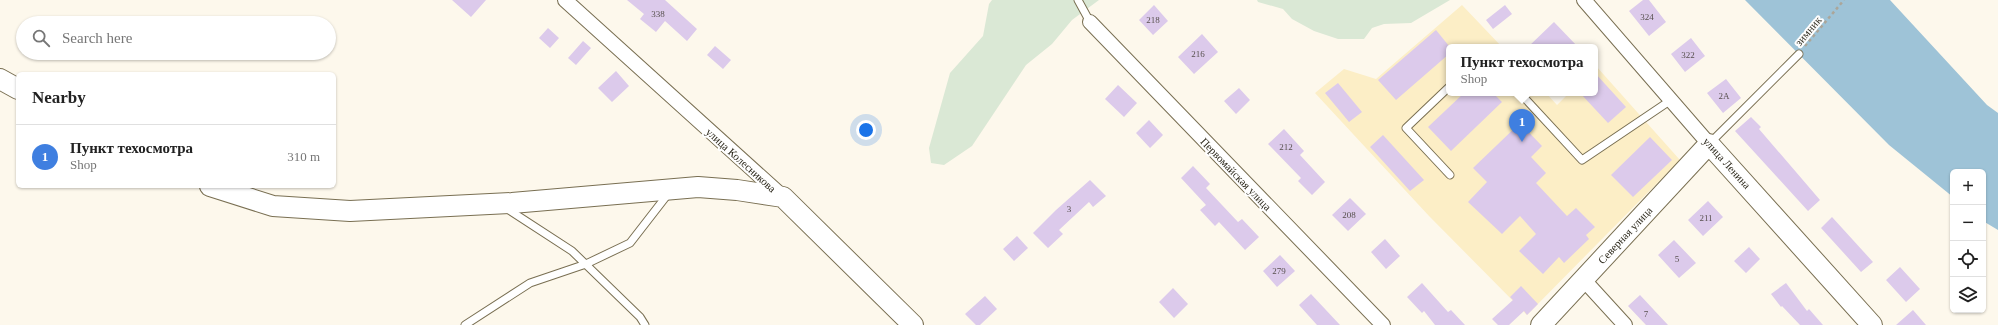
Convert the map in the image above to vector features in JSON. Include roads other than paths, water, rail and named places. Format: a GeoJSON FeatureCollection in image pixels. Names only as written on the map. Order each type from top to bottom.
{"type":"FeatureCollection","features":[{"type":"Feature","properties":{"kind":"street","name":"улица Колесникова"},"geometry":{"type":"LineString","coordinates":[[565,0],[783,197],[913,325]]}},
{"type":"Feature","properties":{"kind":"street","name":"улица Ленина"},"geometry":{"type":"LineString","coordinates":[[1584,0],[1709,144],[1872,325]]}},
{"type":"Feature","properties":{"kind":"street","name":"Первомайская улица"},"geometry":{"type":"LineString","coordinates":[[1090,22],[1383,325]]}},
{"type":"Feature","properties":{"kind":"street"},"geometry":{"type":"LineString","coordinates":[[0,79],[16,88]]}},
{"type":"Feature","properties":{"kind":"street","name":"Северная улица"},"geometry":{"type":"LineString","coordinates":[[1541,325],[1709,144]]}},
{"type":"Feature","properties":{"kind":"street"},"geometry":{"type":"LineString","coordinates":[[216,188],[273,206],[350,212],[499,204],[698,187],[729,189],[783,197]]}},
{"type":"Feature","properties":{"kind":"street"},"geometry":{"type":"LineString","coordinates":[[1583,279],[1626,325]]}},
{"type":"Feature","properties":{"kind":"lane"},"geometry":{"type":"LineString","coordinates":[[1078,0],[1090,22]]}},
{"type":"Feature","properties":{"kind":"lane"},"geometry":{"type":"LineString","coordinates":[[1709,144],[1799,54]]}},
{"type":"Feature","properties":{"kind":"lane"},"geometry":{"type":"LineString","coordinates":[[1446,90],[1406,128],[1450,175]]}},
{"type":"Feature","properties":{"kind":"lane"},"geometry":{"type":"LineString","coordinates":[[1523,96],[1582,160],[1671,100]]}},
{"type":"Feature","properties":{"kind":"lane"},"geometry":{"type":"LineString","coordinates":[[465,325],[530,282],[586,264],[630,243],[671,190]]}},
{"type":"Feature","properties":{"kind":"lane"},"geometry":{"type":"LineString","coordinates":[[499,204],[572,250],[640,317],[644,325]]}},
{"type":"Feature","properties":{"kind":"water"},"geometry":{"type":"Polygon","coordinates":[[[1745,0],[1890,0],[1987,105],[1998,113],[1998,230],[1986,223],[1986,169],[1950,169],[1950,195],[1889,145],[1745,0]]]}},
{"type":"Feature","properties":{"kind":"place","name":"Пункт техосмотра"},"geometry":{"type":"Point","coordinates":[1522,142]}}]}
